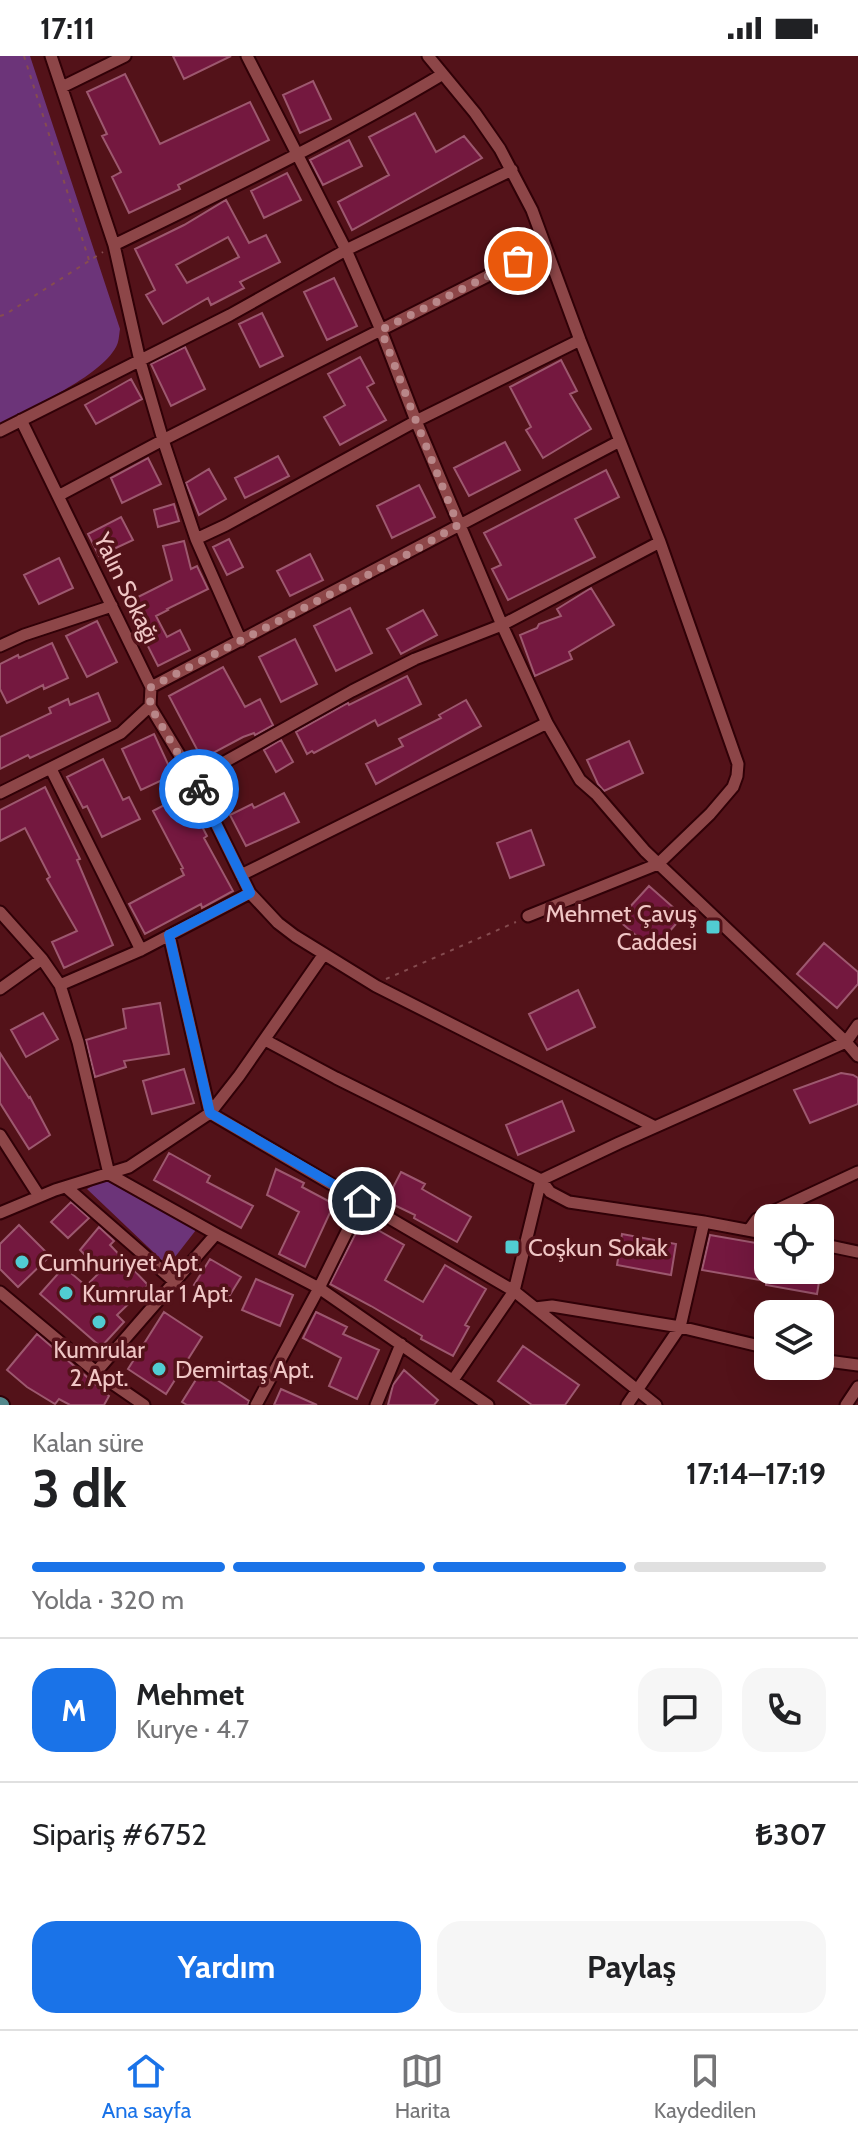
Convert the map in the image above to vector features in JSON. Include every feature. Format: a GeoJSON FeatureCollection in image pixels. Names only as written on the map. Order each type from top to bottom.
{"type":"FeatureCollection","features":[{"type":"Feature","properties":{"kind":"street"},"geometry":{"type":"LineString","coordinates":[[51,56],[114,245],[140,361],[163,440],[196,539],[241,641]]}},
{"type":"Feature","properties":{"kind":"street"},"geometry":{"type":"LineString","coordinates":[[62,87],[125,56]]}},
{"type":"Feature","properties":{"kind":"street"},"geometry":{"type":"LineString","coordinates":[[247,56],[346,250],[502,625],[547,723],[580,780],[658,864],[858,1056]]}},
{"type":"Feature","properties":{"kind":"street"},"geometry":{"type":"LineString","coordinates":[[428,56],[500,149],[532,210],[660,542],[738,764],[733,787],[658,864],[528,916]]}},
{"type":"Feature","properties":{"kind":"street"},"geometry":{"type":"LineString","coordinates":[[114,245],[299,155],[443,74]]}},
{"type":"Feature","properties":{"kind":"street"},"geometry":{"type":"LineString","coordinates":[[0,431],[230,315],[346,250],[512,170]]}},
{"type":"Feature","properties":{"kind":"street"},"geometry":{"type":"LineString","coordinates":[[58,496],[545,247]]}},
{"type":"Feature","properties":{"kind":"street"},"geometry":{"type":"LineString","coordinates":[[196,539],[416,421],[580,340]]}},
{"type":"Feature","properties":{"kind":"street","name":"Yalın Sokağı"},"geometry":{"type":"LineString","coordinates":[[21,420],[151,687],[150,706]]}},
{"type":"Feature","properties":{"kind":"street"},"geometry":{"type":"LineString","coordinates":[[151,687],[620,441]]}},
{"type":"Feature","properties":{"kind":"street"},"geometry":{"type":"LineString","coordinates":[[194,779],[352,691],[415,659],[502,625],[660,542]]}},
{"type":"Feature","properties":{"kind":"street"},"geometry":{"type":"LineString","coordinates":[[0,646],[112,606]]}},
{"type":"Feature","properties":{"kind":"street"},"geometry":{"type":"LineString","coordinates":[[0,793],[121,733],[150,706],[194,779],[250,893],[278,923],[376,986],[655,1127]]}},
{"type":"Feature","properties":{"kind":"street"},"geometry":{"type":"LineString","coordinates":[[241,875],[547,723]]}},
{"type":"Feature","properties":{"kind":"street"},"geometry":{"type":"LineString","coordinates":[[51,769],[141,950]]}},
{"type":"Feature","properties":{"kind":"street"},"geometry":{"type":"LineString","coordinates":[[60,985],[141,950],[250,893]]}},
{"type":"Feature","properties":{"kind":"street"},"geometry":{"type":"LineString","coordinates":[[0,912],[42,959],[60,985],[78,1042],[109,1174],[319,1288],[488,1405]]}},
{"type":"Feature","properties":{"kind":"street"},"geometry":{"type":"LineString","coordinates":[[169,935],[210,1113],[514,1291],[656,1405]]}},
{"type":"Feature","properties":{"kind":"street"},"geometry":{"type":"LineString","coordinates":[[0,1213],[39,1196],[129,1167],[210,1113],[324,954]]}},
{"type":"Feature","properties":{"kind":"street"},"geometry":{"type":"LineString","coordinates":[[0,989],[42,959]]}},
{"type":"Feature","properties":{"kind":"street"},"geometry":{"type":"LineString","coordinates":[[541,1180],[846,1042],[858,1025]]}},
{"type":"Feature","properties":{"kind":"street"},"geometry":{"type":"LineString","coordinates":[[265,1040],[541,1180],[550,1192],[569,1202],[754,1231]]}},
{"type":"Feature","properties":{"kind":"street"},"geometry":{"type":"LineString","coordinates":[[0,1135],[39,1196]]}},
{"type":"Feature","properties":{"kind":"street"},"geometry":{"type":"LineString","coordinates":[[749,1230],[762,1216],[858,1172]]}},
{"type":"Feature","properties":{"kind":"street"},"geometry":{"type":"LineString","coordinates":[[453,1380],[514,1291],[541,1180]]}},
{"type":"Feature","properties":{"kind":"street"},"geometry":{"type":"LineString","coordinates":[[66,1187],[175,1282]]}},
{"type":"Feature","properties":{"kind":"street"},"geometry":{"type":"LineString","coordinates":[[256,1405],[362,1201]]}},
{"type":"Feature","properties":{"kind":"street"},"geometry":{"type":"LineString","coordinates":[[627,1405],[680,1327],[704,1222]]}},
{"type":"Feature","properties":{"kind":"street"},"geometry":{"type":"LineString","coordinates":[[96,1372],[216,1234]]}},
{"type":"Feature","properties":{"kind":"street"},"geometry":{"type":"LineString","coordinates":[[834,1247],[858,1252]]}},
{"type":"Feature","properties":{"kind":"street"},"geometry":{"type":"LineString","coordinates":[[0,1292],[96,1372],[144,1405]]}},
{"type":"Feature","properties":{"kind":"street"},"geometry":{"type":"LineString","coordinates":[[535,1308],[552,1306],[680,1327],[754,1345]]}},
{"type":"Feature","properties":{"kind":"street"},"geometry":{"type":"LineString","coordinates":[[376,1405],[401,1344]]}},
{"type":"Feature","properties":{"kind":"street"},"geometry":{"type":"LineString","coordinates":[[834,1362],[858,1365]]}},
{"type":"Feature","properties":{"kind":"street"},"geometry":{"type":"LineString","coordinates":[[846,1405],[858,1387]]}},
{"type":"Feature","properties":{"kind":"path"},"geometry":{"type":"LineString","coordinates":[[24,56],[89,260]]}},
{"type":"Feature","properties":{"kind":"path"},"geometry":{"type":"LineString","coordinates":[[0,316],[114,245]]}},
{"type":"Feature","properties":{"kind":"path"},"geometry":{"type":"LineString","coordinates":[[376,986],[384,979],[528,916]]}},
{"type":"Feature","properties":{"kind":"shaded area"},"geometry":{"type":"Polygon","coordinates":[[[0,56],[30,56],[120,329],[116,347],[95,369],[64,390],[0,424],[0,56]]]}},
{"type":"Feature","properties":{"kind":"shaded area"},"geometry":{"type":"Polygon","coordinates":[[[99,1182],[109,1182],[196,1230],[168,1266],[87,1189],[99,1182]]]}},
{"type":"Feature","properties":{"kind":"building"},"geometry":{"type":"Polygon","coordinates":[[[173,56],[231,56],[184,79],[173,56]]]}},
{"type":"Feature","properties":{"kind":"building"},"geometry":{"type":"Polygon","coordinates":[[[125,74],[160,144],[250,102],[269,140],[129,213],[112,177],[121,172],[102,136],[107,134],[87,92],[125,74]]]}},
{"type":"Feature","properties":{"kind":"building"},"geometry":{"type":"Polygon","coordinates":[[[313,81],[331,119],[300,133],[283,95],[313,81]]]}},
{"type":"Feature","properties":{"kind":"building"},"geometry":{"type":"Polygon","coordinates":[[[415,113],[436,152],[464,136],[482,158],[352,230],[338,202],[389,175],[369,137],[415,113]]]}},
{"type":"Feature","properties":{"kind":"building"},"geometry":{"type":"Polygon","coordinates":[[[349,140],[362,166],[323,185],[310,160],[349,140]]]}},
{"type":"Feature","properties":{"kind":"building"},"geometry":{"type":"Polygon","coordinates":[[[287,173],[301,200],[264,218],[251,191],[287,173]]]}},
{"type":"Feature","properties":{"kind":"building"},"geometry":{"type":"Polygon","coordinates":[[[226,200],[249,243],[266,235],[280,262],[240,282],[244,288],[211,305],[208,298],[163,324],[146,295],[155,290],[135,249],[226,200]],[[228,237],[176,265],[187,283],[239,257],[228,237]]]}},
{"type":"Feature","properties":{"kind":"building"},"geometry":{"type":"Polygon","coordinates":[[[334,278],[357,326],[327,340],[304,292],[334,278]]]}},
{"type":"Feature","properties":{"kind":"building"},"geometry":{"type":"Polygon","coordinates":[[[262,313],[283,356],[260,367],[239,324],[262,313]]]}},
{"type":"Feature","properties":{"kind":"building"},"geometry":{"type":"Polygon","coordinates":[[[185,347],[205,389],[171,406],[151,364],[185,347]]]}},
{"type":"Feature","properties":{"kind":"building"},"geometry":{"type":"Polygon","coordinates":[[[360,357],[374,383],[367,387],[386,420],[340,445],[324,417],[345,405],[328,374],[360,357]]]}},
{"type":"Feature","properties":{"kind":"building"},"geometry":{"type":"Polygon","coordinates":[[[561,360],[577,391],[570,394],[591,429],[543,458],[526,430],[531,427],[510,387],[561,360]]]}},
{"type":"Feature","properties":{"kind":"building"},"geometry":{"type":"Polygon","coordinates":[[[131,379],[142,399],[96,424],[85,405],[131,379]]]}},
{"type":"Feature","properties":{"kind":"building"},"geometry":{"type":"Polygon","coordinates":[[[505,442],[520,470],[469,496],[454,468],[505,442]]]}},
{"type":"Feature","properties":{"kind":"building"},"geometry":{"type":"Polygon","coordinates":[[[278,456],[289,476],[245,498],[235,478],[278,456]]]}},
{"type":"Feature","properties":{"kind":"building"},"geometry":{"type":"Polygon","coordinates":[[[148,458],[161,484],[122,503],[111,478],[148,458]]]}},
{"type":"Feature","properties":{"kind":"building"},"geometry":{"type":"Polygon","coordinates":[[[209,469],[226,499],[199,515],[186,483],[209,469]]]}},
{"type":"Feature","properties":{"kind":"building"},"geometry":{"type":"Polygon","coordinates":[[[606,470],[619,497],[575,519],[595,557],[508,600],[492,569],[501,565],[484,533],[606,470]]]}},
{"type":"Feature","properties":{"kind":"building"},"geometry":{"type":"Polygon","coordinates":[[[419,485],[435,517],[392,538],[377,506],[419,485]]]}},
{"type":"Feature","properties":{"kind":"building"},"geometry":{"type":"Polygon","coordinates":[[[174,504],[179,521],[158,527],[154,510],[174,504]]]}},
{"type":"Feature","properties":{"kind":"building"},"geometry":{"type":"Polygon","coordinates":[[[121,517],[133,540],[99,556],[88,534],[121,517]]]}},
{"type":"Feature","properties":{"kind":"building"},"geometry":{"type":"Polygon","coordinates":[[[229,539],[243,567],[227,575],[213,547],[229,539]]]}},
{"type":"Feature","properties":{"kind":"building"},"geometry":{"type":"Polygon","coordinates":[[[184,541],[191,569],[197,566],[208,589],[156,616],[167,637],[180,630],[190,650],[158,666],[126,603],[172,580],[163,546],[184,541]]]}},
{"type":"Feature","properties":{"kind":"building"},"geometry":{"type":"Polygon","coordinates":[[[310,554],[323,580],[290,596],[277,571],[310,554]]]}},
{"type":"Feature","properties":{"kind":"building"},"geometry":{"type":"Polygon","coordinates":[[[59,558],[73,588],[39,604],[24,575],[59,558]]]}},
{"type":"Feature","properties":{"kind":"building"},"geometry":{"type":"Polygon","coordinates":[[[591,588],[614,625],[569,652],[572,659],[535,676],[520,635],[561,616],[557,609],[591,588]]]}},
{"type":"Feature","properties":{"kind":"building"},"geometry":{"type":"Polygon","coordinates":[[[350,608],[372,653],[336,671],[314,626],[350,608]]]}},
{"type":"Feature","properties":{"kind":"building"},"geometry":{"type":"Polygon","coordinates":[[[423,610],[437,635],[401,654],[387,629],[423,610]]]}},
{"type":"Feature","properties":{"kind":"building"},"geometry":{"type":"Polygon","coordinates":[[[97,621],[117,662],[87,677],[66,636],[97,621]]]}},
{"type":"Feature","properties":{"kind":"building"},"geometry":{"type":"Polygon","coordinates":[[[295,639],[317,684],[281,702],[259,657],[295,639]]]}},
{"type":"Feature","properties":{"kind":"building"},"geometry":{"type":"Polygon","coordinates":[[[52,643],[68,678],[44,689],[43,685],[7,703],[0,689],[0,664],[52,643]]]}},
{"type":"Feature","properties":{"kind":"building"},"geometry":{"type":"Polygon","coordinates":[[[223,667],[245,707],[260,699],[273,725],[202,759],[169,696],[223,667]]]}},
{"type":"Feature","properties":{"kind":"building"},"geometry":{"type":"Polygon","coordinates":[[[407,676],[421,704],[378,726],[375,720],[307,754],[296,732],[348,703],[407,676]]]}},
{"type":"Feature","properties":{"kind":"building"},"geometry":{"type":"Polygon","coordinates":[[[98,693],[110,721],[0,769],[0,737],[51,713],[49,708],[68,699],[70,705],[98,693]]]}},
{"type":"Feature","properties":{"kind":"building"},"geometry":{"type":"Polygon","coordinates":[[[466,700],[481,726],[376,784],[366,764],[403,746],[399,739],[441,718],[439,715],[466,700]]]}},
{"type":"Feature","properties":{"kind":"building"},"geometry":{"type":"Polygon","coordinates":[[[154,734],[173,775],[141,790],[122,749],[154,734]]]}},
{"type":"Feature","properties":{"kind":"building"},"geometry":{"type":"Polygon","coordinates":[[[281,740],[293,762],[276,772],[264,750],[281,740]]]}},
{"type":"Feature","properties":{"kind":"building"},"geometry":{"type":"Polygon","coordinates":[[[629,741],[643,773],[604,791],[587,760],[629,741]]]}},
{"type":"Feature","properties":{"kind":"building"},"geometry":{"type":"Polygon","coordinates":[[[103,759],[123,800],[129,797],[140,819],[102,837],[87,806],[83,808],[67,777],[103,759]]]}},
{"type":"Feature","properties":{"kind":"building"},"geometry":{"type":"Polygon","coordinates":[[[45,787],[80,859],[77,860],[113,945],[64,968],[52,942],[77,931],[47,879],[50,877],[25,828],[0,841],[0,810],[45,787]]]}},
{"type":"Feature","properties":{"kind":"building"},"geometry":{"type":"Polygon","coordinates":[[[284,793],[299,822],[246,846],[230,815],[252,804],[254,808],[284,793]]]}},
{"type":"Feature","properties":{"kind":"building"},"geometry":{"type":"Polygon","coordinates":[[[185,794],[207,836],[204,838],[233,891],[145,934],[129,904],[184,875],[153,811],[185,794]]]}},
{"type":"Feature","properties":{"kind":"building"},"geometry":{"type":"Polygon","coordinates":[[[531,830],[544,865],[510,878],[497,843],[531,830]]]}},
{"type":"Feature","properties":{"kind":"building"},"geometry":{"type":"Polygon","coordinates":[[[649,886],[683,916],[653,950],[618,920],[649,886]]]}},
{"type":"Feature","properties":{"kind":"building"},"geometry":{"type":"Polygon","coordinates":[[[824,943],[858,972],[858,984],[837,1008],[797,974],[824,943]]]}},
{"type":"Feature","properties":{"kind":"building"},"geometry":{"type":"Polygon","coordinates":[[[578,990],[595,1027],[547,1050],[529,1014],[578,990]]]}},
{"type":"Feature","properties":{"kind":"building"},"geometry":{"type":"Polygon","coordinates":[[[160,1003],[169,1054],[124,1061],[126,1067],[95,1077],[86,1040],[126,1028],[123,1009],[160,1003]]]}},
{"type":"Feature","properties":{"kind":"building"},"geometry":{"type":"Polygon","coordinates":[[[43,1013],[58,1039],[26,1057],[11,1030],[43,1013]]]}},
{"type":"Feature","properties":{"kind":"building"},"geometry":{"type":"Polygon","coordinates":[[[0,1053],[30,1097],[50,1135],[29,1149],[0,1103],[0,1053]]]}},
{"type":"Feature","properties":{"kind":"building"},"geometry":{"type":"Polygon","coordinates":[[[184,1069],[194,1103],[152,1114],[143,1081],[184,1069]]]}},
{"type":"Feature","properties":{"kind":"building"},"geometry":{"type":"Polygon","coordinates":[[[841,1073],[858,1078],[858,1104],[810,1123],[794,1090],[841,1073]]]}},
{"type":"Feature","properties":{"kind":"building"},"geometry":{"type":"Polygon","coordinates":[[[562,1101],[574,1131],[518,1155],[506,1125],[562,1101]]]}},
{"type":"Feature","properties":{"kind":"building"},"geometry":{"type":"Polygon","coordinates":[[[169,1153],[210,1176],[207,1182],[253,1206],[241,1228],[154,1180],[169,1153]]]}},
{"type":"Feature","properties":{"kind":"building"},"geometry":{"type":"Polygon","coordinates":[[[276,1169],[304,1183],[302,1187],[334,1204],[305,1267],[279,1254],[299,1212],[267,1195],[276,1169]]]}},
{"type":"Feature","properties":{"kind":"building"},"geometry":{"type":"Polygon","coordinates":[[[401,1172],[425,1184],[422,1189],[471,1217],[457,1242],[386,1201],[401,1172]]]}},
{"type":"Feature","properties":{"kind":"building"},"geometry":{"type":"Polygon","coordinates":[[[71,1202],[89,1218],[68,1238],[51,1222],[71,1202]]]}},
{"type":"Feature","properties":{"kind":"building"},"geometry":{"type":"Polygon","coordinates":[[[362,1221],[404,1245],[385,1280],[423,1302],[445,1265],[486,1289],[465,1325],[469,1327],[453,1356],[330,1284],[362,1221]]]}},
{"type":"Feature","properties":{"kind":"building","name":"Cumhuriyet Apt."},"geometry":{"type":"Polygon","coordinates":[[[19,1225],[50,1256],[18,1287],[0,1269],[0,1244],[19,1225]]]}},
{"type":"Feature","properties":{"kind":"building"},"geometry":{"type":"Polygon","coordinates":[[[99,1227],[114,1241],[110,1245],[148,1285],[117,1315],[124,1322],[101,1347],[40,1294],[64,1267],[86,1286],[101,1271],[80,1250],[99,1227]]]}},
{"type":"Feature","properties":{"kind":"building"},"geometry":{"type":"Polygon","coordinates":[[[622,1234],[676,1244],[671,1275],[617,1265],[622,1234]]]}},
{"type":"Feature","properties":{"kind":"building"},"geometry":{"type":"Polygon","coordinates":[[[710,1235],[754,1243],[754,1279],[702,1270],[710,1235]]]}},
{"type":"Feature","properties":{"kind":"building"},"geometry":{"type":"Polygon","coordinates":[[[210,1259],[241,1277],[225,1303],[194,1285],[210,1259]]]}},
{"type":"Feature","properties":{"kind":"building"},"geometry":{"type":"Polygon","coordinates":[[[256,1279],[293,1295],[280,1326],[242,1310],[256,1279]]]}},
{"type":"Feature","properties":{"kind":"building"},"geometry":{"type":"Polygon","coordinates":[[[766,1284],[819,1284],[817,1294],[766,1284]]]}},
{"type":"Feature","properties":{"kind":"building"},"geometry":{"type":"Polygon","coordinates":[[[164,1312],[202,1337],[166,1394],[128,1369],[164,1312]]]}},
{"type":"Feature","properties":{"kind":"building"},"geometry":{"type":"Polygon","coordinates":[[[316,1312],[347,1327],[343,1334],[379,1350],[357,1399],[329,1386],[341,1358],[303,1338],[316,1312]]]}},
{"type":"Feature","properties":{"kind":"building"},"geometry":{"type":"Polygon","coordinates":[[[37,1334],[109,1396],[104,1405],[70,1405],[59,1399],[55,1404],[7,1370],[37,1334]]]}},
{"type":"Feature","properties":{"kind":"building"},"geometry":{"type":"Polygon","coordinates":[[[523,1346],[579,1385],[565,1405],[532,1405],[498,1381],[523,1346]]]}},
{"type":"Feature","properties":{"kind":"building"},"geometry":{"type":"Polygon","coordinates":[[[202,1370],[249,1401],[248,1405],[187,1405],[182,1402],[202,1370]]]}},
{"type":"Feature","properties":{"kind":"building"},"geometry":{"type":"Polygon","coordinates":[[[404,1370],[438,1400],[434,1405],[388,1405],[393,1385],[404,1370]]]}},
{"type":"Feature","properties":{"kind":"building"},"geometry":{"type":"Polygon","coordinates":[[[281,1389],[317,1405],[274,1405],[281,1389]]]}},
{"type":"Feature","properties":{"kind":"way so far"},"geometry":{"type":"LineString","coordinates":[[199,789],[150,706],[151,687],[412,552],[458,525],[381,330],[518,261]]}},
{"type":"Feature","properties":{"kind":"place","name":"Mehmet Çavuş Caddesi"},"geometry":{"type":"Point","coordinates":[713,927]}},
{"type":"Feature","properties":{"kind":"place","name":"Coşkun Sokak"},"geometry":{"type":"Point","coordinates":[512,1247]}},
{"type":"Feature","properties":{"kind":"place","name":"Cumhuriyet Apt."},"geometry":{"type":"Point","coordinates":[22,1262]}},
{"type":"Feature","properties":{"kind":"place","name":"Kumrular 1 Apt."},"geometry":{"type":"Point","coordinates":[66,1293]}},
{"type":"Feature","properties":{"kind":"place","name":"Kumrular 2 Apt."},"geometry":{"type":"Point","coordinates":[99,1322]}},
{"type":"Feature","properties":{"kind":"place","name":"Demirtaş Apt."},"geometry":{"type":"Point","coordinates":[159,1369]}},
{"type":"Feature","properties":{"kind":"route"},"geometry":{"type":"LineString","coordinates":[[199,789],[250,893],[169,935],[210,1113],[362,1201]]}}]}
